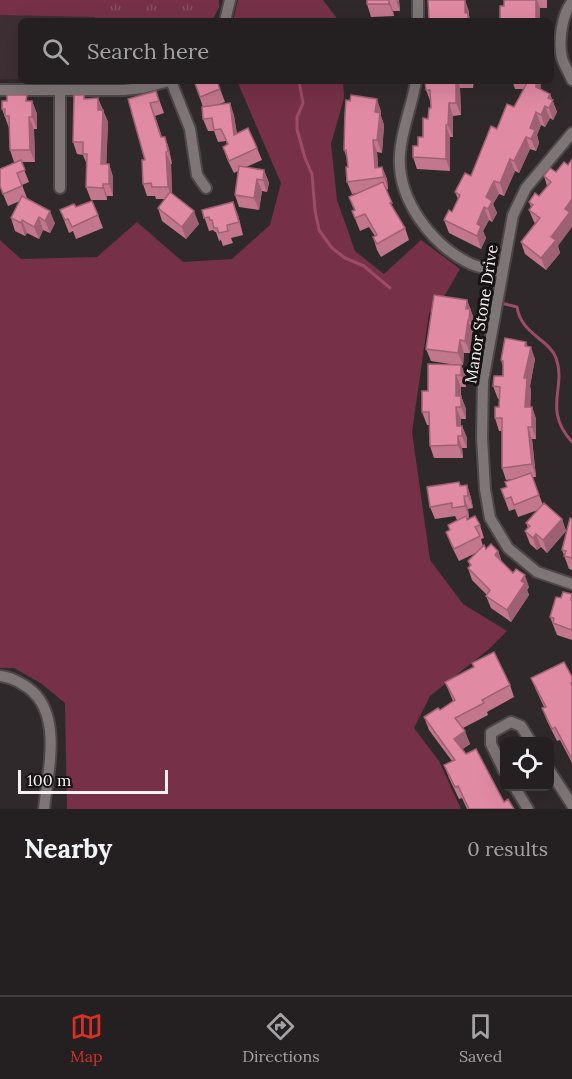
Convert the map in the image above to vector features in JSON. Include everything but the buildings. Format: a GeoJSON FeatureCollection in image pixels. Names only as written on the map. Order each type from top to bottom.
{"type":"FeatureCollection","features":[{"type":"Feature","properties":{"kind":"street"},"geometry":{"type":"LineString","coordinates":[[226,18],[231,0]]}},
{"type":"Feature","properties":{"kind":"street"},"geometry":{"type":"LineString","coordinates":[[418,0],[418,18]]}},
{"type":"Feature","properties":{"kind":"street"},"geometry":{"type":"LineString","coordinates":[[572,2],[568,6],[561,36],[562,58],[572,80]]}},
{"type":"Feature","properties":{"kind":"street"},"geometry":{"type":"LineString","coordinates":[[0,90],[124,90],[158,84]]}},
{"type":"Feature","properties":{"kind":"street"},"geometry":{"type":"LineString","coordinates":[[171,84],[190,129],[197,175],[206,188]]}},
{"type":"Feature","properties":{"kind":"street"},"geometry":{"type":"LineString","coordinates":[[415,84],[404,125],[400,156],[404,185],[417,219],[445,248],[472,265],[502,272]]}},
{"type":"Feature","properties":{"kind":"street"},"geometry":{"type":"LineString","coordinates":[[60,90],[60,188]]}},
{"type":"Feature","properties":{"kind":"street","name":"Manor Stone Drive"},"geometry":{"type":"LineString","coordinates":[[572,133],[526,188],[513,215],[483,381],[482,438],[484,479],[490,518],[508,548],[537,572],[572,584]]}},
{"type":"Feature","properties":{"kind":"street"},"geometry":{"type":"LineString","coordinates":[[0,676],[9,676],[28,687],[42,700],[49,720],[50,741],[44,809]]}},
{"type":"Feature","properties":{"kind":"street"},"geometry":{"type":"LineString","coordinates":[[500,763],[491,744],[492,733],[511,722],[521,726],[528,737]]}},
{"type":"Feature","properties":{"kind":"street"},"geometry":{"type":"LineString","coordinates":[[554,778],[572,805]]}},
{"type":"Feature","properties":{"kind":"street"},"geometry":{"type":"LineString","coordinates":[[517,791],[528,809]]}},
{"type":"Feature","properties":{"kind":"shaded area"},"geometry":{"type":"Polygon","coordinates":[[[0,0],[95,0],[95,18],[18,18],[18,79],[0,79],[0,0]]]}},
{"type":"Feature","properties":{"kind":"green space"},"geometry":{"type":"Polygon","coordinates":[[[0,0],[95,0],[95,17],[0,15],[0,0]]]}},
{"type":"Feature","properties":{"kind":"green space"},"geometry":{"type":"Polygon","coordinates":[[[95,0],[219,0],[219,7],[214,18],[95,18],[95,0]]]}},
{"type":"Feature","properties":{"kind":"green space"},"geometry":{"type":"Polygon","coordinates":[[[238,0],[323,0],[337,18],[234,18],[238,0]]]}},
{"type":"Feature","properties":{"kind":"green space"},"geometry":{"type":"Polygon","coordinates":[[[238,84],[343,84],[344,98],[331,144],[337,200],[355,251],[384,274],[421,240],[460,269],[439,305],[429,313],[412,432],[430,560],[463,604],[507,631],[489,649],[430,696],[414,728],[439,761],[461,809],[67,809],[65,703],[42,684],[14,668],[0,668],[0,240],[21,259],[97,257],[137,222],[183,262],[232,259],[270,225],[281,183],[238,84]]]}},
{"type":"Feature","properties":{"kind":"waterway"},"geometry":{"type":"LineString","coordinates":[[300,84],[303,103],[297,117],[297,129],[312,174],[319,230],[332,248],[345,258],[364,266],[390,288]]}},
{"type":"Feature","properties":{"kind":"waterway"},"geometry":{"type":"LineString","coordinates":[[505,304],[517,307],[524,324],[548,346],[556,358],[559,369],[558,419],[572,442]]}}]}
